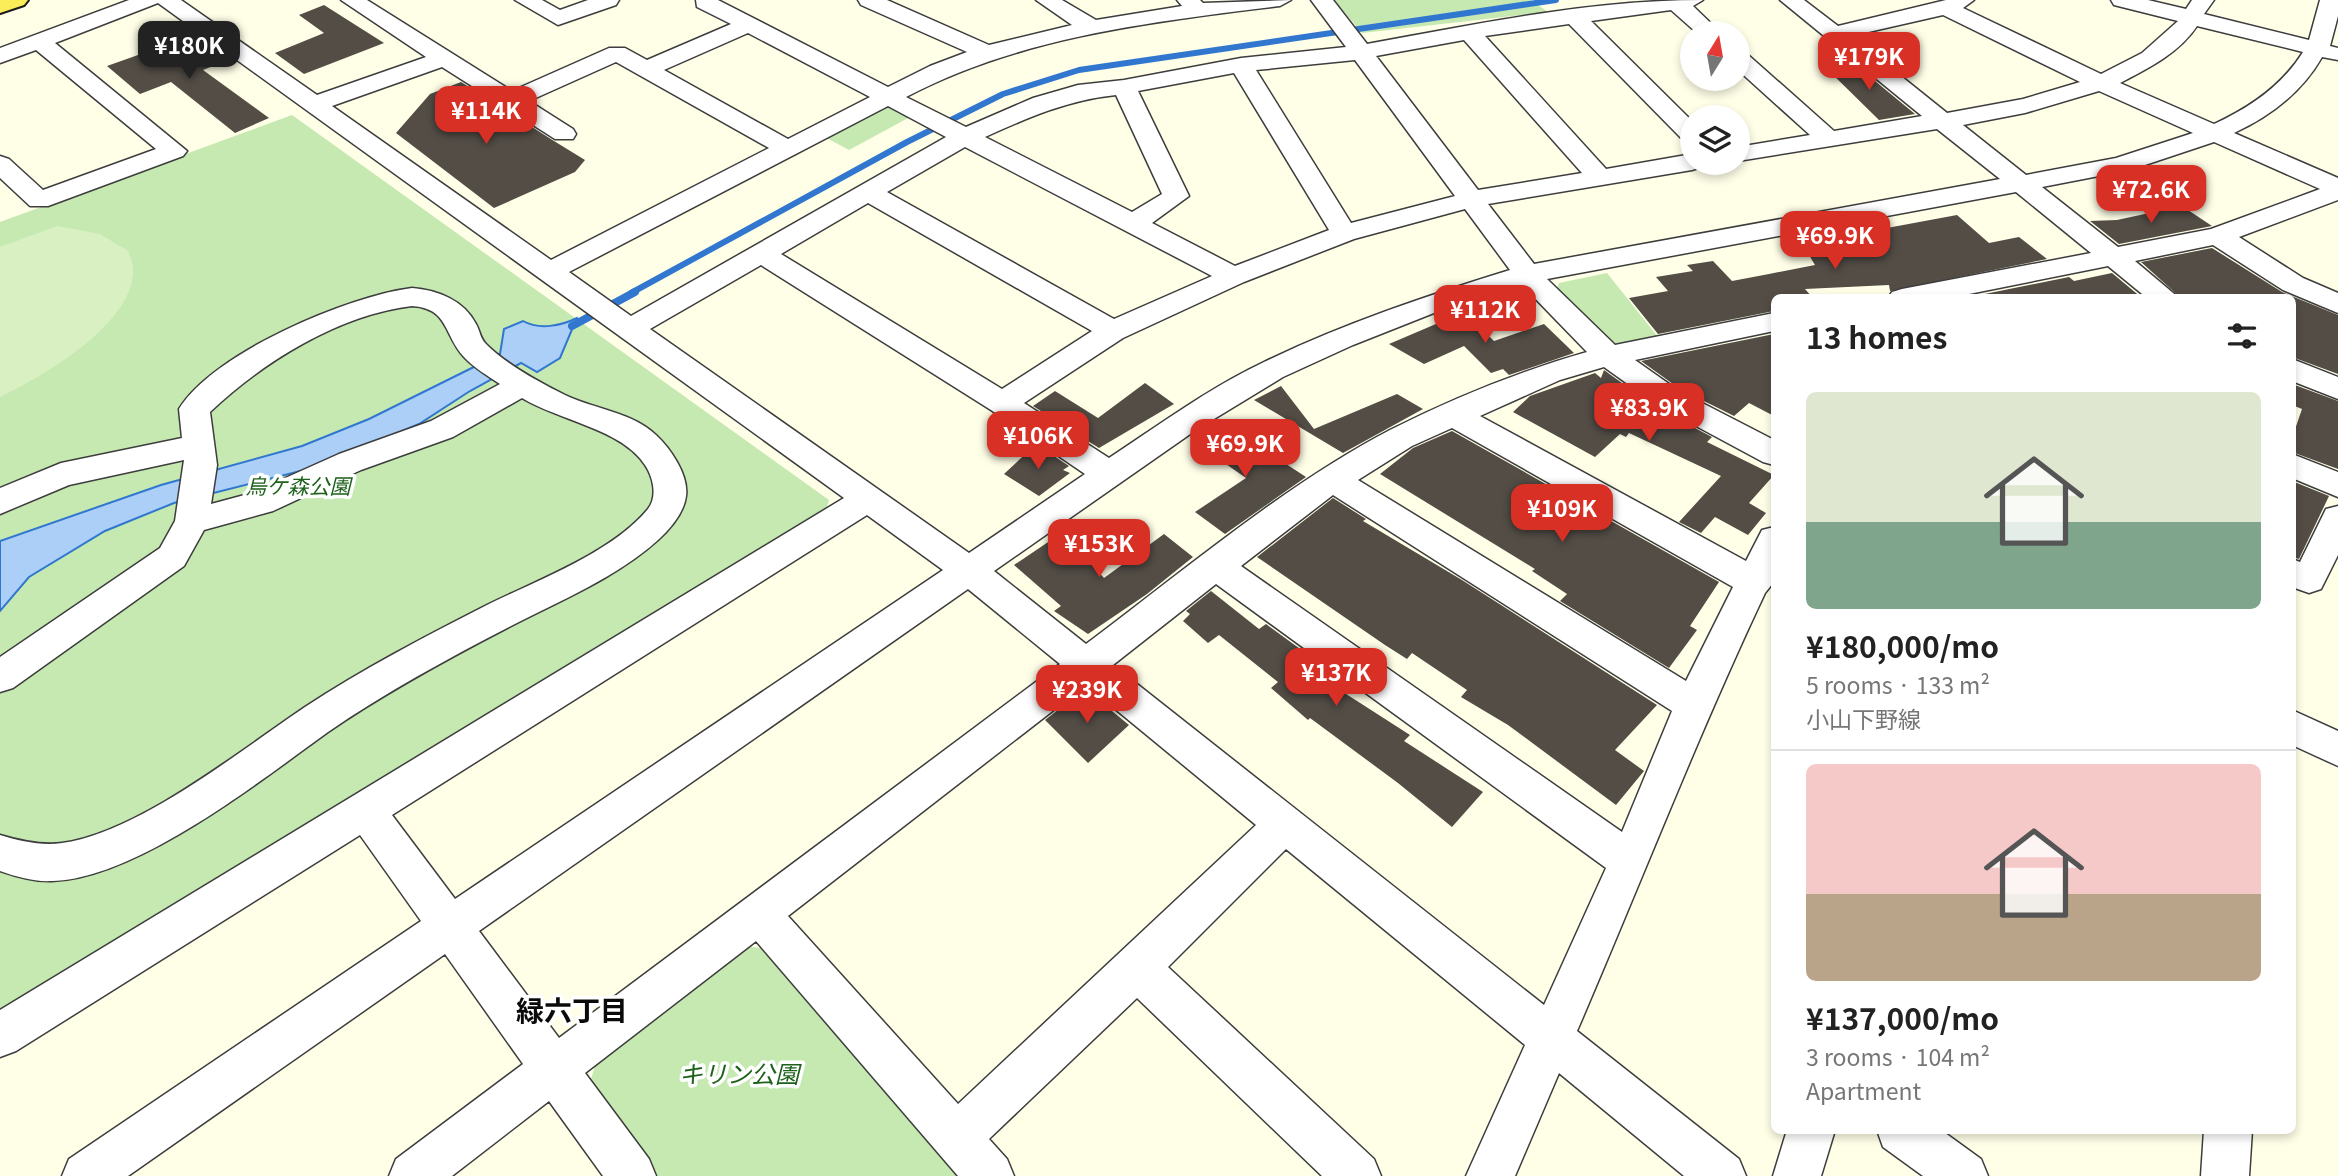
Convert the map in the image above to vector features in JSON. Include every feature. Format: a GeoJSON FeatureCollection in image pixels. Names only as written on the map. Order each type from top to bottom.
{"type":"FeatureCollection","features":[{"type":"Feature","properties":{"kind":"main road"},"geometry":{"type":"LineString","coordinates":[[0,6],[16,0]]}},
{"type":"Feature","properties":{"kind":"street"},"geometry":{"type":"LineString","coordinates":[[0,56],[149,0]]}},
{"type":"Feature","properties":{"kind":"street"},"geometry":{"type":"LineString","coordinates":[[167,0],[317,103],[549,272],[971,572],[1722,1176]]}},
{"type":"Feature","properties":{"kind":"street"},"geometry":{"type":"LineString","coordinates":[[352,0],[564,134]]}},
{"type":"Feature","properties":{"kind":"street"},"geometry":{"type":"LineString","coordinates":[[526,0],[558,18],[608,0]]}},
{"type":"Feature","properties":{"kind":"street"},"geometry":{"type":"LineString","coordinates":[[709,0],[705,2],[1234,276]]}},
{"type":"Feature","properties":{"kind":"street"},"geometry":{"type":"LineString","coordinates":[[869,0],[985,52]]}},
{"type":"Feature","properties":{"kind":"street"},"geometry":{"type":"LineString","coordinates":[[1047,0],[1090,26]]}},
{"type":"Feature","properties":{"kind":"street"},"geometry":{"type":"LineString","coordinates":[[549,272],[886,95],[985,52],[1090,26],[1193,5],[1280,0]]}},
{"type":"Feature","properties":{"kind":"street"},"geometry":{"type":"LineString","coordinates":[[1322,0],[1358,53],[1474,199],[1527,274],[1570,321],[1609,356],[1668,398],[1771,452]]}},
{"type":"Feature","properties":{"kind":"street"},"geometry":{"type":"LineString","coordinates":[[1791,0],[2160,294]]}},
{"type":"Feature","properties":{"kind":"street"},"geometry":{"type":"LineString","coordinates":[[2122,0],[2199,9],[2327,52]]}},
{"type":"Feature","properties":{"kind":"street"},"geometry":{"type":"LineString","coordinates":[[86,1176],[971,572],[1185,422],[1272,370],[1434,303],[1527,274],[2121,165],[2215,134],[2281,92],[2327,52],[2331,0]]}},
{"type":"Feature","properties":{"kind":"street"},"geometry":{"type":"LineString","coordinates":[[629,329],[966,136],[1041,103],[1077,92],[1124,87],[1241,65],[1358,53],[1469,32],[1684,1],[1700,21]]}},
{"type":"Feature","properties":{"kind":"street"},"geometry":{"type":"LineString","coordinates":[[1832,34],[1955,4],[2100,83],[2338,189]]}},
{"type":"Feature","properties":{"kind":"street"},"geometry":{"type":"LineString","coordinates":[[1750,152],[2030,105],[2100,83],[2161,49],[2199,9]]}},
{"type":"Feature","properties":{"kind":"street"},"geometry":{"type":"LineString","coordinates":[[1574,17],[1680,123]]}},
{"type":"Feature","properties":{"kind":"street"},"geometry":{"type":"LineString","coordinates":[[647,69],[749,25]]}},
{"type":"Feature","properties":{"kind":"street"},"geometry":{"type":"LineString","coordinates":[[1469,32],[1598,177]]}},
{"type":"Feature","properties":{"kind":"street"},"geometry":{"type":"LineString","coordinates":[[0,164],[39,200],[174,151],[39,41]]}},
{"type":"Feature","properties":{"kind":"street"},"geometry":{"type":"LineString","coordinates":[[510,100],[617,53],[787,148]]}},
{"type":"Feature","properties":{"kind":"street"},"geometry":{"type":"LineString","coordinates":[[317,103],[444,58]]}},
{"type":"Feature","properties":{"kind":"street"},"geometry":{"type":"LineString","coordinates":[[1241,65],[1344,233]]}},
{"type":"Feature","properties":{"kind":"street"},"geometry":{"type":"LineString","coordinates":[[1750,69],[1829,139]]}},
{"type":"Feature","properties":{"kind":"street"},"geometry":{"type":"LineString","coordinates":[[1124,87],[1176,196],[1133,223]]}},
{"type":"Feature","properties":{"kind":"street"},"geometry":{"type":"LineString","coordinates":[[1002,403],[1113,331],[1234,276],[1344,233],[1474,199],[1680,164]]}},
{"type":"Feature","properties":{"kind":"street"},"geometry":{"type":"LineString","coordinates":[[1945,294],[1998,289],[2111,257],[2218,236],[2338,189]]}},
{"type":"Feature","properties":{"kind":"street"},"geometry":{"type":"LineString","coordinates":[[869,193],[1113,331]]}},
{"type":"Feature","properties":{"kind":"street"},"geometry":{"type":"LineString","coordinates":[[2218,236],[2293,284],[2338,304]]}},
{"type":"Feature","properties":{"kind":"street"},"geometry":{"type":"LineString","coordinates":[[762,254],[1002,403],[1110,475]]}},
{"type":"Feature","properties":{"kind":"street"},"geometry":{"type":"LineString","coordinates":[[0,677],[172,557],[192,521],[201,465],[194,409],[227,378],[319,327],[388,300],[415,296],[441,304],[459,320],[471,348],[523,384],[593,419],[626,428],[649,447],[663,467],[670,497],[661,520],[641,537],[592,567],[397,669],[319,718],[227,786],[159,824],[85,857],[35,864],[0,853]]}},
{"type":"Feature","properties":{"kind":"street"},"geometry":{"type":"LineString","coordinates":[[413,1176],[1332,480],[1401,438],[1549,373],[1609,356],[1771,324]]}},
{"type":"Feature","properties":{"kind":"street"},"geometry":{"type":"LineString","coordinates":[[2296,371],[2338,388]]}},
{"type":"Feature","properties":{"kind":"street"},"geometry":{"type":"LineString","coordinates":[[192,521],[261,503],[350,462],[442,429],[523,384]]}},
{"type":"Feature","properties":{"kind":"street"},"geometry":{"type":"LineString","coordinates":[[1452,414],[1756,583]]}},
{"type":"Feature","properties":{"kind":"street"},"geometry":{"type":"LineString","coordinates":[[0,502],[61,475],[197,446]]}},
{"type":"Feature","properties":{"kind":"street"},"geometry":{"type":"LineString","coordinates":[[2296,467],[2338,485]]}},
{"type":"Feature","properties":{"kind":"street"},"geometry":{"type":"LineString","coordinates":[[1332,480],[1693,705]]}},
{"type":"Feature","properties":{"kind":"street"},"geometry":{"type":"LineString","coordinates":[[0,1035],[867,500]]}},
{"type":"Feature","properties":{"kind":"street"},"geometry":{"type":"LineString","coordinates":[[2296,574],[2309,580],[2338,518]]}},
{"type":"Feature","properties":{"kind":"street"},"geometry":{"type":"LineString","coordinates":[[1490,1176],[1630,861],[1693,705],[1756,583],[1771,546]]}},
{"type":"Feature","properties":{"kind":"street"},"geometry":{"type":"LineString","coordinates":[[1217,567],[1630,861]]}},
{"type":"Feature","properties":{"kind":"street"},"geometry":{"type":"LineString","coordinates":[[2296,728],[2338,750]]}},
{"type":"Feature","properties":{"kind":"street"},"geometry":{"type":"LineString","coordinates":[[365,810],[449,929],[632,1176]]}},
{"type":"Feature","properties":{"kind":"street"},"geometry":{"type":"LineString","coordinates":[[956,1138],[1137,968],[1284,824]]}},
{"type":"Feature","properties":{"kind":"street"},"geometry":{"type":"LineString","coordinates":[[760,915],[990,1176]]}},
{"type":"Feature","properties":{"kind":"street"},"geometry":{"type":"LineString","coordinates":[[1137,968],[1357,1176]]}},
{"type":"Feature","properties":{"kind":"street"},"geometry":{"type":"LineString","coordinates":[[1797,1176],[1810,1134]]}},
{"type":"Feature","properties":{"kind":"street"},"geometry":{"type":"LineString","coordinates":[[1906,1134],[1964,1176]]}},
{"type":"Feature","properties":{"kind":"green space"},"geometry":{"type":"Polygon","coordinates":[[[1334,0],[1531,0],[1548,12],[1362,33],[1334,0]]]}},
{"type":"Feature","properties":{"kind":"green space"},"geometry":{"type":"Polygon","coordinates":[[[891,107],[910,117],[849,150],[823,136],[876,108],[891,107]]]}},
{"type":"Feature","properties":{"kind":"green space","name":"烏ケ森公園"},"geometry":{"type":"Polygon","coordinates":[[[292,115],[829,500],[825,514],[0,1021],[0,222],[292,115]]]}},
{"type":"Feature","properties":{"kind":"green space"},"geometry":{"type":"Polygon","coordinates":[[[57,226],[100,234],[128,251],[133,269],[129,292],[102,330],[82,347],[60,363],[0,397],[0,247],[57,226]]]}},
{"type":"Feature","properties":{"kind":"green space"},"geometry":{"type":"Polygon","coordinates":[[[1607,273],[1658,337],[1623,345],[1605,340],[1555,293],[1559,283],[1607,273]]]}},
{"type":"Feature","properties":{"kind":"green space","name":"キリン公園"},"geometry":{"type":"Polygon","coordinates":[[[739,946],[765,948],[960,1176],[655,1176],[589,1086],[598,1056],[739,946]]]}},
{"type":"Feature","properties":{"kind":"water"},"geometry":{"type":"Polygon","coordinates":[[[577,318],[582,322],[573,327],[560,358],[537,372],[521,363],[470,391],[419,424],[320,466],[174,503],[105,531],[29,577],[0,611],[0,541],[161,485],[302,446],[369,419],[500,354],[504,329],[523,321],[550,326],[577,318]]]}},
{"type":"Feature","properties":{"kind":"building"},"geometry":{"type":"Polygon","coordinates":[[[324,5],[384,43],[304,74],[275,53],[324,33],[299,15],[324,5]]]}},
{"type":"Feature","properties":{"kind":"building"},"geometry":{"type":"Polygon","coordinates":[[[186,38],[223,62],[203,70],[269,118],[235,133],[171,82],[140,94],[107,66],[186,38]]]}},
{"type":"Feature","properties":{"kind":"building"},"geometry":{"type":"Polygon","coordinates":[[[1852,62],[1915,114],[1879,120],[1825,67],[1852,62]]]}},
{"type":"Feature","properties":{"kind":"building"},"geometry":{"type":"Polygon","coordinates":[[[461,82],[585,160],[575,172],[494,208],[396,133],[430,94],[461,82]]]}},
{"type":"Feature","properties":{"kind":"building"},"geometry":{"type":"Polygon","coordinates":[[[2182,206],[2212,226],[2119,244],[2090,221],[2117,220],[2182,206]]]}},
{"type":"Feature","properties":{"kind":"building"},"geometry":{"type":"Polygon","coordinates":[[[1957,215],[1989,243],[2019,237],[2047,259],[1890,291],[1889,285],[1805,289],[1809,294],[1771,294],[1771,312],[1658,334],[1629,298],[1668,291],[1656,277],[1693,271],[1687,265],[1713,261],[1732,281],[1815,265],[1803,245],[1860,236],[1850,226],[1880,220],[1887,228],[1957,215]]]}},
{"type":"Feature","properties":{"kind":"building"},"geometry":{"type":"Polygon","coordinates":[[[2212,248],[2287,294],[2177,294],[2141,262],[2212,248]]]}},
{"type":"Feature","properties":{"kind":"building"},"geometry":{"type":"Polygon","coordinates":[[[2112,273],[2137,294],[1985,294],[2069,277],[2074,281],[2112,273]]]}},
{"type":"Feature","properties":{"kind":"building"},"geometry":{"type":"Polygon","coordinates":[[[2296,298],[2338,315],[2338,374],[2296,358],[2296,298]]]}},
{"type":"Feature","properties":{"kind":"building"},"geometry":{"type":"Polygon","coordinates":[[[1464,312],[1494,341],[1544,324],[1574,353],[1509,375],[1503,369],[1491,373],[1464,346],[1424,364],[1389,344],[1464,312]]]}},
{"type":"Feature","properties":{"kind":"building"},"geometry":{"type":"Polygon","coordinates":[[[1771,335],[1771,414],[1749,403],[1734,416],[1680,389],[1641,361],[1771,335]]]}},
{"type":"Feature","properties":{"kind":"building"},"geometry":{"type":"Polygon","coordinates":[[[1604,370],[1655,407],[1712,437],[1707,442],[1771,474],[1771,478],[1749,503],[1766,513],[1748,535],[1715,517],[1701,533],[1679,522],[1721,476],[1629,433],[1626,437],[1620,434],[1595,457],[1513,412],[1530,396],[1595,373],[1601,378],[1604,370]]]}},
{"type":"Feature","properties":{"kind":"building"},"geometry":{"type":"Polygon","coordinates":[[[1145,383],[1174,404],[1099,448],[1033,406],[1055,391],[1098,418],[1145,383]]]}},
{"type":"Feature","properties":{"kind":"building"},"geometry":{"type":"Polygon","coordinates":[[[2296,385],[2338,401],[2338,469],[2296,453],[2296,426],[2302,409],[2296,407],[2296,385]]]}},
{"type":"Feature","properties":{"kind":"building"},"geometry":{"type":"Polygon","coordinates":[[[1281,386],[1314,429],[1397,394],[1423,409],[1343,453],[1254,400],[1281,386]]]}},
{"type":"Feature","properties":{"kind":"building"},"geometry":{"type":"Polygon","coordinates":[[[1228,426],[1306,477],[1225,534],[1195,512],[1246,478],[1197,444],[1228,426]]]}},
{"type":"Feature","properties":{"kind":"building"},"geometry":{"type":"Polygon","coordinates":[[[1452,431],[1719,582],[1690,626],[1697,630],[1669,668],[1560,601],[1567,594],[1532,571],[1535,569],[1380,474],[1413,448],[1452,431]]]}},
{"type":"Feature","properties":{"kind":"building"},"geometry":{"type":"Polygon","coordinates":[[[1036,444],[1069,466],[1063,470],[1070,473],[1039,496],[1004,474],[1036,444]]]}},
{"type":"Feature","properties":{"kind":"building"},"geometry":{"type":"Polygon","coordinates":[[[2296,483],[2329,496],[2299,559],[2296,558],[2296,483]]]}},
{"type":"Feature","properties":{"kind":"building"},"geometry":{"type":"Polygon","coordinates":[[[1333,498],[1366,519],[1363,521],[1462,580],[1657,705],[1615,750],[1644,771],[1616,805],[1508,725],[1461,697],[1467,690],[1412,653],[1407,659],[1257,557],[1333,498]]]}},
{"type":"Feature","properties":{"kind":"building"},"geometry":{"type":"Polygon","coordinates":[[[1063,532],[1104,578],[1164,534],[1193,557],[1147,594],[1088,634],[1054,611],[1061,606],[1014,565],[1063,532]]]}},
{"type":"Feature","properties":{"kind":"building"},"geometry":{"type":"Polygon","coordinates":[[[1211,591],[1259,629],[1266,624],[1351,686],[1343,692],[1410,735],[1404,741],[1483,792],[1452,827],[1398,783],[1310,718],[1308,720],[1271,688],[1278,682],[1219,635],[1208,643],[1183,621],[1190,614],[1186,611],[1211,591]]]}},
{"type":"Feature","properties":{"kind":"building"},"geometry":{"type":"Polygon","coordinates":[[[1085,689],[1129,725],[1088,763],[1045,720],[1085,689]]]}},
{"type":"Feature","properties":{"kind":"waterway"},"geometry":{"type":"LineString","coordinates":[[631,293],[907,142],[1003,94],[1079,70],[1556,0]]}},
{"type":"Feature","properties":{"kind":"waterway"},"geometry":{"type":"LineString","coordinates":[[572,326],[635,292]]}},
{"type":"Feature","properties":{"kind":"district","name":"緑六丁目"},"geometry":{"type":"Point","coordinates":[572,1011]}}]}
